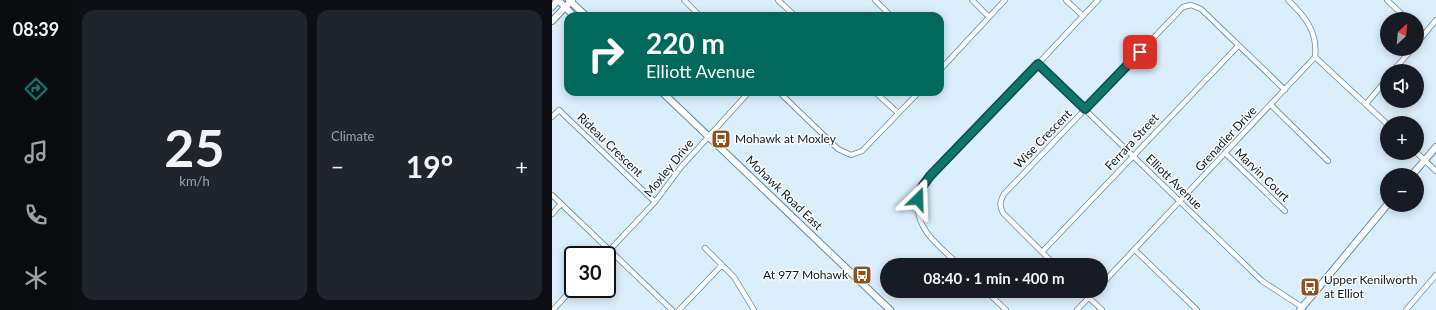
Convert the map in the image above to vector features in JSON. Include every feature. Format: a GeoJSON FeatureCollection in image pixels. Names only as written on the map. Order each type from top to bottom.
{"type":"FeatureCollection","features":[{"type":"Feature","properties":{"kind":"main road"},"geometry":{"type":"LineString","coordinates":[[552,7],[558,0],[570,12]]}},
{"type":"Feature","properties":{"kind":"main road"},"geometry":{"type":"LineString","coordinates":[[552,21],[571,0],[582,12]]}},
{"type":"Feature","properties":{"kind":"main road","name":"Mohawk Road East"},"geometry":{"type":"LineString","coordinates":[[666,96],[890,310]]}},
{"type":"Feature","properties":{"kind":"main road"},"geometry":{"type":"LineString","coordinates":[[1418,168],[1436,147]]}},
{"type":"Feature","properties":{"kind":"main road"},"geometry":{"type":"LineString","coordinates":[[1301,309],[1381,212]]}},
{"type":"Feature","properties":{"kind":"street"},"geometry":{"type":"LineString","coordinates":[[684,0],[696,12]]}},
{"type":"Feature","properties":{"kind":"street"},"geometry":{"type":"LineString","coordinates":[[778,0],[791,12]]}},
{"type":"Feature","properties":{"kind":"street"},"geometry":{"type":"LineString","coordinates":[[875,0],[887,12]]}},
{"type":"Feature","properties":{"kind":"street"},"geometry":{"type":"LineString","coordinates":[[972,0],[989,16]]}},
{"type":"Feature","properties":{"kind":"street"},"geometry":{"type":"LineString","coordinates":[[944,63],[1005,0]]}},
{"type":"Feature","properties":{"kind":"street"},"geometry":{"type":"LineString","coordinates":[[1066,0],[1083,16]]}},
{"type":"Feature","properties":{"kind":"street"},"geometry":{"type":"LineString","coordinates":[[952,258],[922,226],[918,209],[922,187],[1098,0]]}},
{"type":"Feature","properties":{"kind":"street"},"geometry":{"type":"LineString","coordinates":[[1288,0],[1304,15],[1311,27],[1316,58],[1380,117]]}},
{"type":"Feature","properties":{"kind":"street"},"geometry":{"type":"LineString","coordinates":[[1387,0],[1400,12]]}},
{"type":"Feature","properties":{"kind":"street","name":"Wise Crescent"},"geometry":{"type":"LineString","coordinates":[[1048,258],[1003,213],[1000,208],[1000,202],[1004,194],[1180,10],[1187,6],[1195,6],[1201,9],[1285,90]]}},
{"type":"Feature","properties":{"kind":"street"},"geometry":{"type":"LineString","coordinates":[[1424,35],[1436,20]]}},
{"type":"Feature","properties":{"kind":"street","name":"Ferrara Street"},"geometry":{"type":"LineString","coordinates":[[1042,252],[1238,46]]}},
{"type":"Feature","properties":{"kind":"street"},"geometry":{"type":"LineString","coordinates":[[1399,64],[1406,56]]}},
{"type":"Feature","properties":{"kind":"street","name":"Grenadier Drive"},"geometry":{"type":"LineString","coordinates":[[1108,278],[1316,58]]}},
{"type":"Feature","properties":{"kind":"street","name":"Elliott Avenue"},"geometry":{"type":"LineString","coordinates":[[1038,64],[1262,281],[1301,309]]}},
{"type":"Feature","properties":{"kind":"street"},"geometry":{"type":"LineString","coordinates":[[1366,104],[1380,87]]}},
{"type":"Feature","properties":{"kind":"street","name":"Moxley Drive"},"geometry":{"type":"LineString","coordinates":[[613,246],[655,202],[681,167],[745,96]]}},
{"type":"Feature","properties":{"kind":"street"},"geometry":{"type":"LineString","coordinates":[[784,96],[839,150],[851,155],[862,151],[915,96]]}},
{"type":"Feature","properties":{"kind":"street"},"geometry":{"type":"LineString","coordinates":[[879,96],[898,113]]}},
{"type":"Feature","properties":{"kind":"street"},"geometry":{"type":"LineString","coordinates":[[1271,105],[1328,161]]}},
{"type":"Feature","properties":{"kind":"street","name":"Rideau Crescent"},"geometry":{"type":"LineString","coordinates":[[552,117],[559,110],[655,202]]}},
{"type":"Feature","properties":{"kind":"street","name":"Marvin Court"},"geometry":{"type":"LineString","coordinates":[[1226,154],[1285,211]]}},
{"type":"Feature","properties":{"kind":"street"},"geometry":{"type":"LineString","coordinates":[[1425,161],[1436,171]]}},
{"type":"Feature","properties":{"kind":"street"},"geometry":{"type":"LineString","coordinates":[[552,195],[605,246]]}},
{"type":"Feature","properties":{"kind":"street"},"geometry":{"type":"LineString","coordinates":[[552,214],[561,204]]}},
{"type":"Feature","properties":{"kind":"street"},"geometry":{"type":"LineString","coordinates":[[705,248],[734,277],[749,305],[754,310]]}},
{"type":"Feature","properties":{"kind":"street"},"geometry":{"type":"LineString","coordinates":[[1135,250],[1197,310]]}},
{"type":"Feature","properties":{"kind":"street"},"geometry":{"type":"LineString","coordinates":[[616,257],[672,310]]}},
{"type":"Feature","properties":{"kind":"street"},"geometry":{"type":"LineString","coordinates":[[679,310],[722,265]]}},
{"type":"Feature","properties":{"kind":"street"},"geometry":{"type":"LineString","coordinates":[[1406,310],[1436,275]]}},
{"type":"Feature","properties":{"kind":"street"},"geometry":{"type":"LineString","coordinates":[[553,310],[564,298]]}},
{"type":"Feature","properties":{"kind":"street"},"geometry":{"type":"LineString","coordinates":[[993,298],[1006,310]]}},
{"type":"Feature","properties":{"kind":"street"},"geometry":{"type":"LineString","coordinates":[[1077,310],[1089,298],[1102,310]]}},
{"type":"Feature","properties":{"kind":"place","name":"Mohawk at Moxley"},"geometry":{"type":"Point","coordinates":[721,139]}},
{"type":"Feature","properties":{"kind":"place","name":"At 977 Mohawk"},"geometry":{"type":"Point","coordinates":[862,275]}},
{"type":"Feature","properties":{"kind":"place","name":"Upper Kenilworth at Elliot"},"geometry":{"type":"Point","coordinates":[1310,287]}},
{"type":"Feature","properties":{"kind":"route"},"geometry":{"type":"LineString","coordinates":[[918,199],[919,193],[925,181],[1038,64],[1085,109],[1140,52]]}}]}
